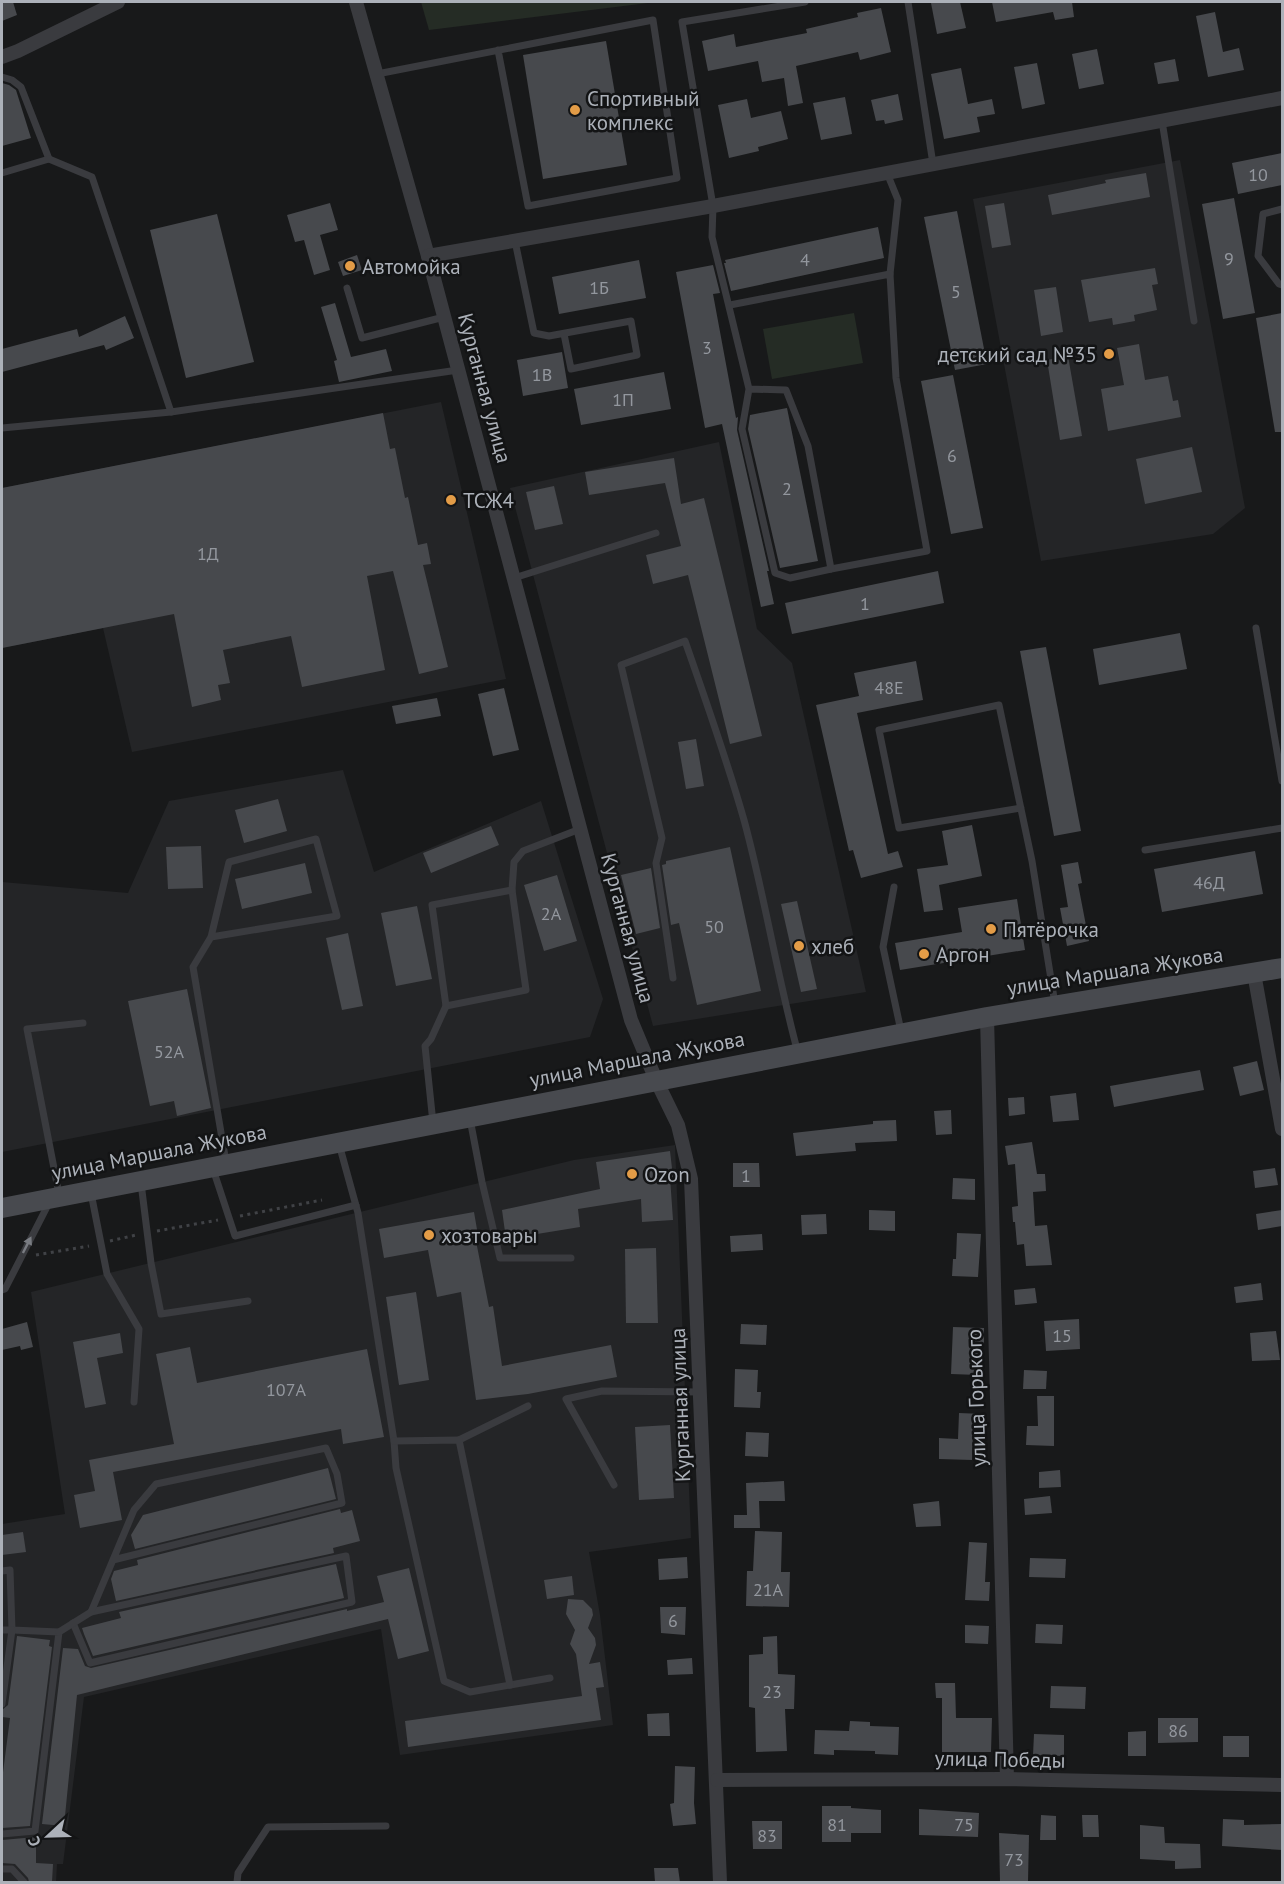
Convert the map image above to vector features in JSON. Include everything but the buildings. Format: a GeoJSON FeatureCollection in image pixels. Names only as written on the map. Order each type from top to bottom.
{"type":"FeatureCollection","features":[{"type":"Feature","properties":{"kind":"main road","name":"улица Маршала Жукова"},"geometry":{"type":"LineString","coordinates":[[2,1208],[987,1017],[1282,968]]}},
{"type":"Feature","properties":{"kind":"street"},"geometry":{"type":"LineString","coordinates":[[2,57],[118,2]]}},
{"type":"Feature","properties":{"kind":"street","name":"Курганная улица"},"geometry":{"type":"LineString","coordinates":[[356,2],[428,256],[631,1020],[678,1125],[691,1179],[720,1882]]}},
{"type":"Feature","properties":{"kind":"street"},"geometry":{"type":"LineString","coordinates":[[428,256],[713,206],[1282,98]]}},
{"type":"Feature","properties":{"kind":"street"},"geometry":{"type":"LineString","coordinates":[[1254,973],[1282,1129]]}},
{"type":"Feature","properties":{"kind":"street","name":"улица Горького"},"geometry":{"type":"LineString","coordinates":[[987,1017],[1007,1779]]}},
{"type":"Feature","properties":{"kind":"street","name":"улица Победы"},"geometry":{"type":"LineString","coordinates":[[717,1780],[1007,1779],[1282,1785]]}},
{"type":"Feature","properties":{"kind":"lane"},"geometry":{"type":"LineString","coordinates":[[805,2],[682,22],[713,206],[712,237],[749,389],[742,429],[775,573],[790,578],[927,551],[896,378],[890,274],[898,200],[887,173]]}},
{"type":"Feature","properties":{"kind":"lane"},"geometry":{"type":"LineString","coordinates":[[908,2],[933,164]]}},
{"type":"Feature","properties":{"kind":"lane"},"geometry":{"type":"LineString","coordinates":[[377,74],[498,50],[653,20],[677,178],[528,206],[498,50]]}},
{"type":"Feature","properties":{"kind":"lane"},"geometry":{"type":"LineString","coordinates":[[2,77],[12,80],[21,87],[49,159]]}},
{"type":"Feature","properties":{"kind":"lane"},"geometry":{"type":"LineString","coordinates":[[1162,121],[1194,321]]}},
{"type":"Feature","properties":{"kind":"lane"},"geometry":{"type":"LineString","coordinates":[[2,173],[49,159],[92,177],[171,412]]}},
{"type":"Feature","properties":{"kind":"lane"},"geometry":{"type":"LineString","coordinates":[[1282,209],[1263,214],[1258,256],[1282,285]]}},
{"type":"Feature","properties":{"kind":"lane"},"geometry":{"type":"LineString","coordinates":[[515,241],[534,333],[549,336],[631,321],[638,355],[571,369],[564,334]]}},
{"type":"Feature","properties":{"kind":"lane"},"geometry":{"type":"LineString","coordinates":[[730,305],[890,274]]}},
{"type":"Feature","properties":{"kind":"lane"},"geometry":{"type":"LineString","coordinates":[[347,288],[362,338],[444,317]]}},
{"type":"Feature","properties":{"kind":"lane"},"geometry":{"type":"LineString","coordinates":[[2,428],[171,412],[458,370]]}},
{"type":"Feature","properties":{"kind":"lane"},"geometry":{"type":"LineString","coordinates":[[749,389],[786,390],[808,446],[831,569]]}},
{"type":"Feature","properties":{"kind":"lane"},"geometry":{"type":"LineString","coordinates":[[514,578],[656,533]]}},
{"type":"Feature","properties":{"kind":"lane"},"geometry":{"type":"LineString","coordinates":[[1257,628],[1282,781]]}},
{"type":"Feature","properties":{"kind":"lane"},"geometry":{"type":"LineString","coordinates":[[673,978],[656,863],[662,838],[621,665],[686,641],[723,749],[744,822],[798,1053]]}},
{"type":"Feature","properties":{"kind":"lane"},"geometry":{"type":"LineString","coordinates":[[1021,808],[898,828],[879,730],[999,705],[1021,808],[1032,861],[1055,1006]]}},
{"type":"Feature","properties":{"kind":"lane"},"geometry":{"type":"LineString","coordinates":[[1145,850],[1282,828]]}},
{"type":"Feature","properties":{"kind":"lane"},"geometry":{"type":"LineString","coordinates":[[446,1006],[526,990],[512,890],[514,862],[524,851],[580,829]]}},
{"type":"Feature","properties":{"kind":"lane"},"geometry":{"type":"LineString","coordinates":[[211,937],[337,916],[316,839],[229,862],[211,937],[193,967],[220,1165],[229,1218],[235,1236],[356,1205]]}},
{"type":"Feature","properties":{"kind":"lane"},"geometry":{"type":"LineString","coordinates":[[894,887],[883,947],[902,1033]]}},
{"type":"Feature","properties":{"kind":"lane"},"geometry":{"type":"LineString","coordinates":[[433,1124],[425,1046],[431,1039],[446,1006],[432,905],[512,890]]}},
{"type":"Feature","properties":{"kind":"lane"},"geometry":{"type":"LineString","coordinates":[[2,1290],[5,1290],[21,1257],[56,1197],[27,1029],[83,1023]]}},
{"type":"Feature","properties":{"kind":"lane"},"geometry":{"type":"LineString","coordinates":[[470,1116],[482,1182],[500,1258],[572,1258]]}},
{"type":"Feature","properties":{"kind":"lane"},"geometry":{"type":"LineString","coordinates":[[338,1142],[356,1205],[394,1442],[396,1468],[444,1680],[470,1692],[550,1678]]}},
{"type":"Feature","properties":{"kind":"lane"},"geometry":{"type":"LineString","coordinates":[[141,1181],[160,1314],[248,1301]]}},
{"type":"Feature","properties":{"kind":"lane"},"geometry":{"type":"LineString","coordinates":[[90,1190],[107,1274],[139,1329],[134,1402]]}},
{"type":"Feature","properties":{"kind":"lane"},"geometry":{"type":"LineString","coordinates":[[614,1485],[566,1399],[602,1390],[700,1392]]}},
{"type":"Feature","properties":{"kind":"lane"},"geometry":{"type":"LineString","coordinates":[[394,1442],[459,1440],[528,1406]]}},
{"type":"Feature","properties":{"kind":"lane"},"geometry":{"type":"LineString","coordinates":[[459,1440],[510,1685]]}},
{"type":"Feature","properties":{"kind":"lane"},"geometry":{"type":"LineString","coordinates":[[91,1612],[134,1510],[156,1484],[326,1448],[337,1473],[342,1503],[113,1560]]}},
{"type":"Feature","properties":{"kind":"lane"},"geometry":{"type":"LineString","coordinates":[[2,1630],[59,1632],[73,1623],[91,1612],[346,1556],[352,1602],[90,1664],[73,1623]]}},
{"type":"Feature","properties":{"kind":"lane"},"geometry":{"type":"LineString","coordinates":[[2,1571],[10,1570],[12,1630],[2,1704]]}},
{"type":"Feature","properties":{"kind":"lane"},"geometry":{"type":"LineString","coordinates":[[2,1834],[35,1831],[59,1632]]}},
{"type":"Feature","properties":{"kind":"lane"},"geometry":{"type":"LineString","coordinates":[[237,1882],[238,1873],[268,1827],[386,1826]]}},
{"type":"Feature","properties":{"kind":"lane"},"geometry":{"type":"LineString","coordinates":[[2,1869],[12,1869],[24,1882]]}},
{"type":"Feature","properties":{"kind":"path"},"geometry":{"type":"LineString","coordinates":[[21,1257],[101,1244],[147,1233],[353,1194]]}},
{"type":"Feature","properties":{"kind":"shaded area"},"geometry":{"type":"Polygon","coordinates":[[[421,2],[656,2],[429,30],[421,2]]]}},
{"type":"Feature","properties":{"kind":"shaded area","name":"детский сад №35"},"geometry":{"type":"Polygon","coordinates":[[[1180,160],[1245,508],[1213,534],[1041,561],[973,199],[1180,160]]]}},
{"type":"Feature","properties":{"kind":"shaded area"},"geometry":{"type":"Polygon","coordinates":[[[854,313],[863,363],[772,379],[763,329],[854,313]]]}},
{"type":"Feature","properties":{"kind":"shaded area"},"geometry":{"type":"Polygon","coordinates":[[[441,402],[506,679],[132,752],[103,628],[2,648],[2,488],[441,402]]]}},
{"type":"Feature","properties":{"kind":"shaded area"},"geometry":{"type":"Polygon","coordinates":[[[719,442],[757,629],[792,663],[866,992],[653,1026],[510,488],[719,442]]]}},
{"type":"Feature","properties":{"kind":"shaded area"},"geometry":{"type":"Polygon","coordinates":[[[343,770],[374,872],[541,801],[603,999],[590,1037],[2,1152],[2,882],[128,893],[169,801],[343,770]]]}},
{"type":"Feature","properties":{"kind":"shaded area"},"geometry":{"type":"Polygon","coordinates":[[[675,1145],[691,1538],[589,1552],[600,1615],[613,1725],[400,1755],[381,1629],[84,1697],[63,1864],[57,1864],[56,1882],[2,1882],[2,1524],[65,1514],[31,1292],[574,1160],[675,1145]]]}},
{"type":"Feature","properties":{"kind":"place","name":"Спортивный комплекс"},"geometry":{"type":"Point","coordinates":[575,110]}},
{"type":"Feature","properties":{"kind":"place","name":"Автомойка"},"geometry":{"type":"Point","coordinates":[350,266]}},
{"type":"Feature","properties":{"kind":"place","name":"детский сад №35"},"geometry":{"type":"Point","coordinates":[1109,354]}},
{"type":"Feature","properties":{"kind":"place","name":"ТСЖ4"},"geometry":{"type":"Point","coordinates":[451,500]}},
{"type":"Feature","properties":{"kind":"place","name":"Пятёрочка"},"geometry":{"type":"Point","coordinates":[991,929]}},
{"type":"Feature","properties":{"kind":"place","name":"хлеб"},"geometry":{"type":"Point","coordinates":[799,946]}},
{"type":"Feature","properties":{"kind":"place","name":"Аргон"},"geometry":{"type":"Point","coordinates":[924,954]}},
{"type":"Feature","properties":{"kind":"place","name":"Ozon"},"geometry":{"type":"Point","coordinates":[632,1174]}},
{"type":"Feature","properties":{"kind":"place","name":"хозтовары"},"geometry":{"type":"Point","coordinates":[429,1235]}}]}
